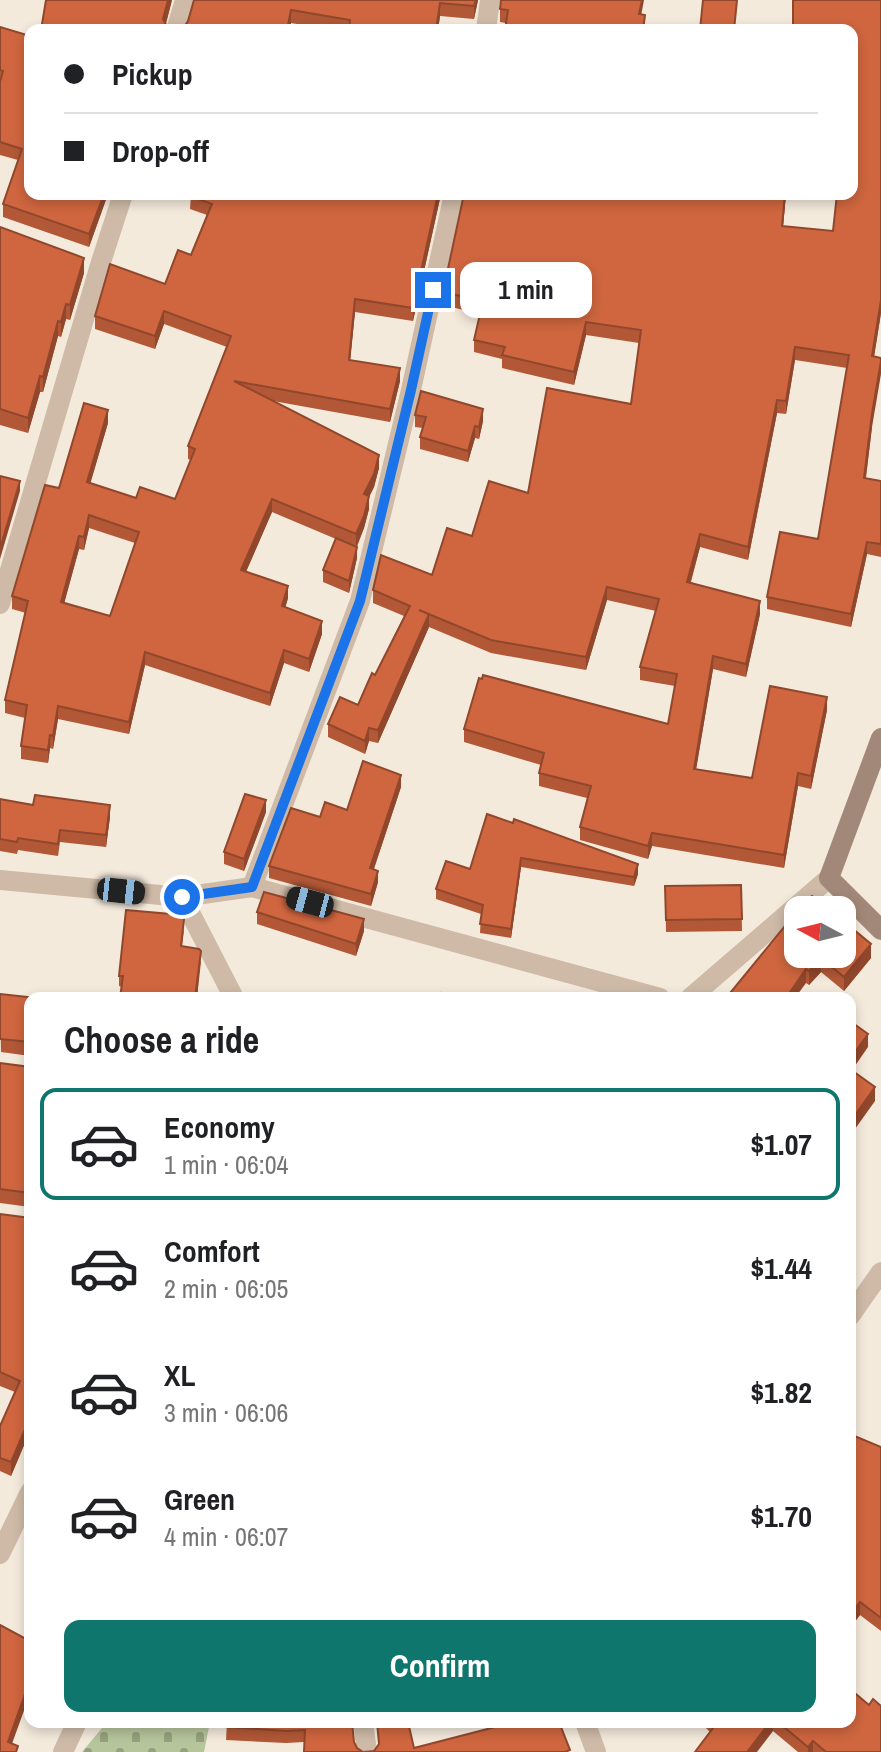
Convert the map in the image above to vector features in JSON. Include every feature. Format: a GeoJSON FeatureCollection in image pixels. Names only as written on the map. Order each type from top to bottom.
{"type":"FeatureCollection","features":[{"type":"Feature","properties":{"kind":"street"},"geometry":{"type":"LineString","coordinates":[[178,24],[185,0]]}},
{"type":"Feature","properties":{"kind":"street"},"geometry":{"type":"LineString","coordinates":[[487,24],[490,0]]}},
{"type":"Feature","properties":{"kind":"street"},"geometry":{"type":"LineString","coordinates":[[0,604],[94,262],[120,200]]}},
{"type":"Feature","properties":{"kind":"street"},"geometry":{"type":"LineString","coordinates":[[252,887],[360,601],[453,200]]}},
{"type":"Feature","properties":{"kind":"street"},"geometry":{"type":"LineString","coordinates":[[697,992],[829,878],[881,738]]}},
{"type":"Feature","properties":{"kind":"street"},"geometry":{"type":"LineString","coordinates":[[829,878],[881,930]]}},
{"type":"Feature","properties":{"kind":"street"},"geometry":{"type":"LineString","coordinates":[[0,880],[182,897],[252,887],[638,992]]}},
{"type":"Feature","properties":{"kind":"street"},"geometry":{"type":"LineString","coordinates":[[182,897],[231,992]]}},
{"type":"Feature","properties":{"kind":"street"},"geometry":{"type":"LineString","coordinates":[[856,1307],[881,1272]]}},
{"type":"Feature","properties":{"kind":"street"},"geometry":{"type":"LineString","coordinates":[[0,1554],[24,1504]]}},
{"type":"Feature","properties":{"kind":"street"},"geometry":{"type":"LineString","coordinates":[[63,1752],[74,1728]]}},
{"type":"Feature","properties":{"kind":"street"},"geometry":{"type":"LineString","coordinates":[[364,1728],[367,1752]]}},
{"type":"Feature","properties":{"kind":"street"},"geometry":{"type":"LineString","coordinates":[[587,1728],[596,1752]]}},
{"type":"Feature","properties":{"kind":"green space"},"geometry":{"type":"Polygon","coordinates":[[[102,1728],[209,1728],[204,1752],[82,1752],[102,1728]]]}},
{"type":"Feature","properties":{"kind":"building"},"geometry":{"type":"Polygon","coordinates":[[[46,0],[168,0],[163,19],[166,24],[42,24],[46,0]]]}},
{"type":"Feature","properties":{"kind":"building"},"geometry":{"type":"Polygon","coordinates":[[[194,0],[476,0],[474,6],[440,3],[437,24],[350,24],[350,20],[291,10],[288,24],[186,24],[194,0]]]}},
{"type":"Feature","properties":{"kind":"building"},"geometry":{"type":"Polygon","coordinates":[[[501,0],[642,0],[639,14],[645,15],[644,24],[506,24],[508,10],[500,9],[501,0]]]}},
{"type":"Feature","properties":{"kind":"building"},"geometry":{"type":"Polygon","coordinates":[[[703,0],[737,0],[735,24],[701,24],[703,0]]]}},
{"type":"Feature","properties":{"kind":"building"},"geometry":{"type":"Polygon","coordinates":[[[793,0],[881,0],[881,300],[872,356],[881,358],[881,361],[864,478],[881,481],[881,544],[867,542],[851,614],[767,597],[780,532],[818,539],[849,355],[795,347],[786,401],[777,400],[748,547],[700,534],[687,582],[760,601],[746,664],[713,656],[694,769],[752,778],[770,686],[827,697],[811,776],[798,773],[784,855],[652,833],[648,846],[580,827],[591,786],[539,773],[544,753],[464,729],[479,678],[482,679],[483,675],[668,724],[677,674],[640,667],[659,599],[607,587],[586,657],[491,640],[429,614],[378,730],[369,728],[365,741],[328,724],[340,697],[358,705],[372,673],[375,675],[410,606],[373,590],[381,555],[432,575],[447,528],[472,536],[489,481],[528,493],[547,388],[631,404],[641,330],[586,322],[574,372],[502,355],[505,347],[474,340],[483,301],[443,292],[463,200],[784,200],[782,226],[833,231],[836,200],[858,200],[858,24],[793,24],[793,0]]]}},
{"type":"Feature","properties":{"kind":"building"},"geometry":{"type":"Polygon","coordinates":[[[0,27],[24,34],[24,200],[102,200],[89,234],[3,204],[22,149],[0,142],[0,82],[3,71],[0,70],[0,27]]]}},
{"type":"Feature","properties":{"kind":"building"},"geometry":{"type":"Polygon","coordinates":[[[201,200],[437,200],[413,308],[355,299],[349,360],[400,368],[390,409],[234,381],[379,455],[364,494],[369,496],[364,516],[356,534],[272,499],[241,570],[288,586],[282,606],[322,621],[309,659],[284,650],[270,693],[145,652],[129,722],[58,706],[48,750],[21,746],[27,705],[5,700],[28,601],[12,596],[45,485],[59,488],[84,403],[108,410],[87,482],[136,498],[140,487],[175,499],[195,449],[188,446],[231,336],[164,311],[155,336],[95,316],[110,264],[165,284],[178,250],[191,255],[212,204],[201,200]],[[89,515],[84,537],[79,536],[61,602],[110,616],[139,532],[89,515]]]}},
{"type":"Feature","properties":{"kind":"building"},"geometry":{"type":"Polygon","coordinates":[[[0,227],[84,258],[70,305],[66,304],[61,322],[58,321],[28,418],[0,409],[0,227]]]}},
{"type":"Feature","properties":{"kind":"building"},"geometry":{"type":"Polygon","coordinates":[[[421,391],[483,409],[468,451],[420,437],[426,417],[415,415],[421,391]]]}},
{"type":"Feature","properties":{"kind":"building"},"geometry":{"type":"Polygon","coordinates":[[[0,476],[20,481],[0,549],[0,476]]]}},
{"type":"Feature","properties":{"kind":"building"},"geometry":{"type":"Polygon","coordinates":[[[336,538],[357,547],[349,581],[323,570],[336,538]]]}},
{"type":"Feature","properties":{"kind":"building"},"geometry":{"type":"Polygon","coordinates":[[[363,761],[401,775],[370,868],[378,871],[371,894],[269,866],[291,808],[320,817],[325,802],[347,810],[363,761]]]}},
{"type":"Feature","properties":{"kind":"building"},"geometry":{"type":"Polygon","coordinates":[[[245,794],[266,800],[244,859],[224,852],[245,794]]]}},
{"type":"Feature","properties":{"kind":"building"},"geometry":{"type":"Polygon","coordinates":[[[35,795],[110,805],[106,835],[60,830],[58,844],[18,838],[17,842],[0,839],[0,799],[33,805],[35,795]]]}},
{"type":"Feature","properties":{"kind":"building"},"geometry":{"type":"Polygon","coordinates":[[[487,814],[513,823],[514,819],[638,864],[634,877],[521,858],[511,929],[480,924],[483,905],[436,889],[446,861],[470,869],[487,814]]]}},
{"type":"Feature","properties":{"kind":"building"},"geometry":{"type":"Polygon","coordinates":[[[741,885],[742,919],[666,920],[665,886],[741,885]]]}},
{"type":"Feature","properties":{"kind":"building"},"geometry":{"type":"Polygon","coordinates":[[[264,892],[364,919],[356,944],[257,912],[264,892]]]}},
{"type":"Feature","properties":{"kind":"building"},"geometry":{"type":"Polygon","coordinates":[[[126,910],[182,915],[181,946],[201,951],[196,992],[121,992],[123,976],[119,976],[126,910]]]}},
{"type":"Feature","properties":{"kind":"building"},"geometry":{"type":"Polygon","coordinates":[[[784,927],[784,968],[812,968],[809,971],[806,969],[790,992],[731,992],[784,927]]]}},
{"type":"Feature","properties":{"kind":"building"},"geometry":{"type":"Polygon","coordinates":[[[856,932],[871,944],[856,962],[856,932]]]}},
{"type":"Feature","properties":{"kind":"building"},"geometry":{"type":"Polygon","coordinates":[[[833,968],[851,968],[844,977],[833,968]]]}},
{"type":"Feature","properties":{"kind":"building"},"geometry":{"type":"Polygon","coordinates":[[[0,994],[24,997],[24,1041],[0,1039],[0,994]]]}},
{"type":"Feature","properties":{"kind":"building"},"geometry":{"type":"Polygon","coordinates":[[[856,1025],[868,1034],[856,1051],[856,1025]]]}},
{"type":"Feature","properties":{"kind":"building"},"geometry":{"type":"Polygon","coordinates":[[[0,1063],[24,1066],[24,1192],[0,1189],[0,1063]]]}},
{"type":"Feature","properties":{"kind":"building"},"geometry":{"type":"Polygon","coordinates":[[[856,1073],[875,1087],[856,1114],[856,1073]]]}},
{"type":"Feature","properties":{"kind":"building"},"geometry":{"type":"Polygon","coordinates":[[[0,1214],[24,1217],[24,1432],[11,1462],[0,1458],[0,1426],[20,1381],[0,1372],[0,1214]]]}},
{"type":"Feature","properties":{"kind":"building"},"geometry":{"type":"Polygon","coordinates":[[[856,1437],[881,1447],[881,1618],[860,1602],[856,1607],[856,1437]]]}},
{"type":"Feature","properties":{"kind":"building"},"geometry":{"type":"Polygon","coordinates":[[[0,1625],[24,1638],[24,1697],[8,1742],[18,1746],[16,1752],[0,1752],[0,1625]]]}},
{"type":"Feature","properties":{"kind":"building"},"geometry":{"type":"Polygon","coordinates":[[[856,1694],[869,1705],[873,1699],[881,1706],[881,1752],[826,1752],[813,1741],[808,1747],[785,1728],[856,1728],[856,1694]]]}},
{"type":"Feature","properties":{"kind":"building"},"geometry":{"type":"Polygon","coordinates":[[[241,1728],[353,1728],[354,1742],[363,1752],[304,1752],[305,1730],[241,1728]]]}},
{"type":"Feature","properties":{"kind":"building"},"geometry":{"type":"Polygon","coordinates":[[[378,1728],[409,1728],[414,1748],[491,1728],[561,1728],[570,1750],[364,1752],[374,1751],[379,1744],[378,1728]]]}},
{"type":"Feature","properties":{"kind":"building"},"geometry":{"type":"Polygon","coordinates":[[[713,1728],[765,1728],[747,1752],[695,1752],[713,1728]]]}},
{"type":"Feature","properties":{"kind":"route"},"geometry":{"type":"LineString","coordinates":[[182,897],[252,887],[360,601],[433,290]]}}]}
